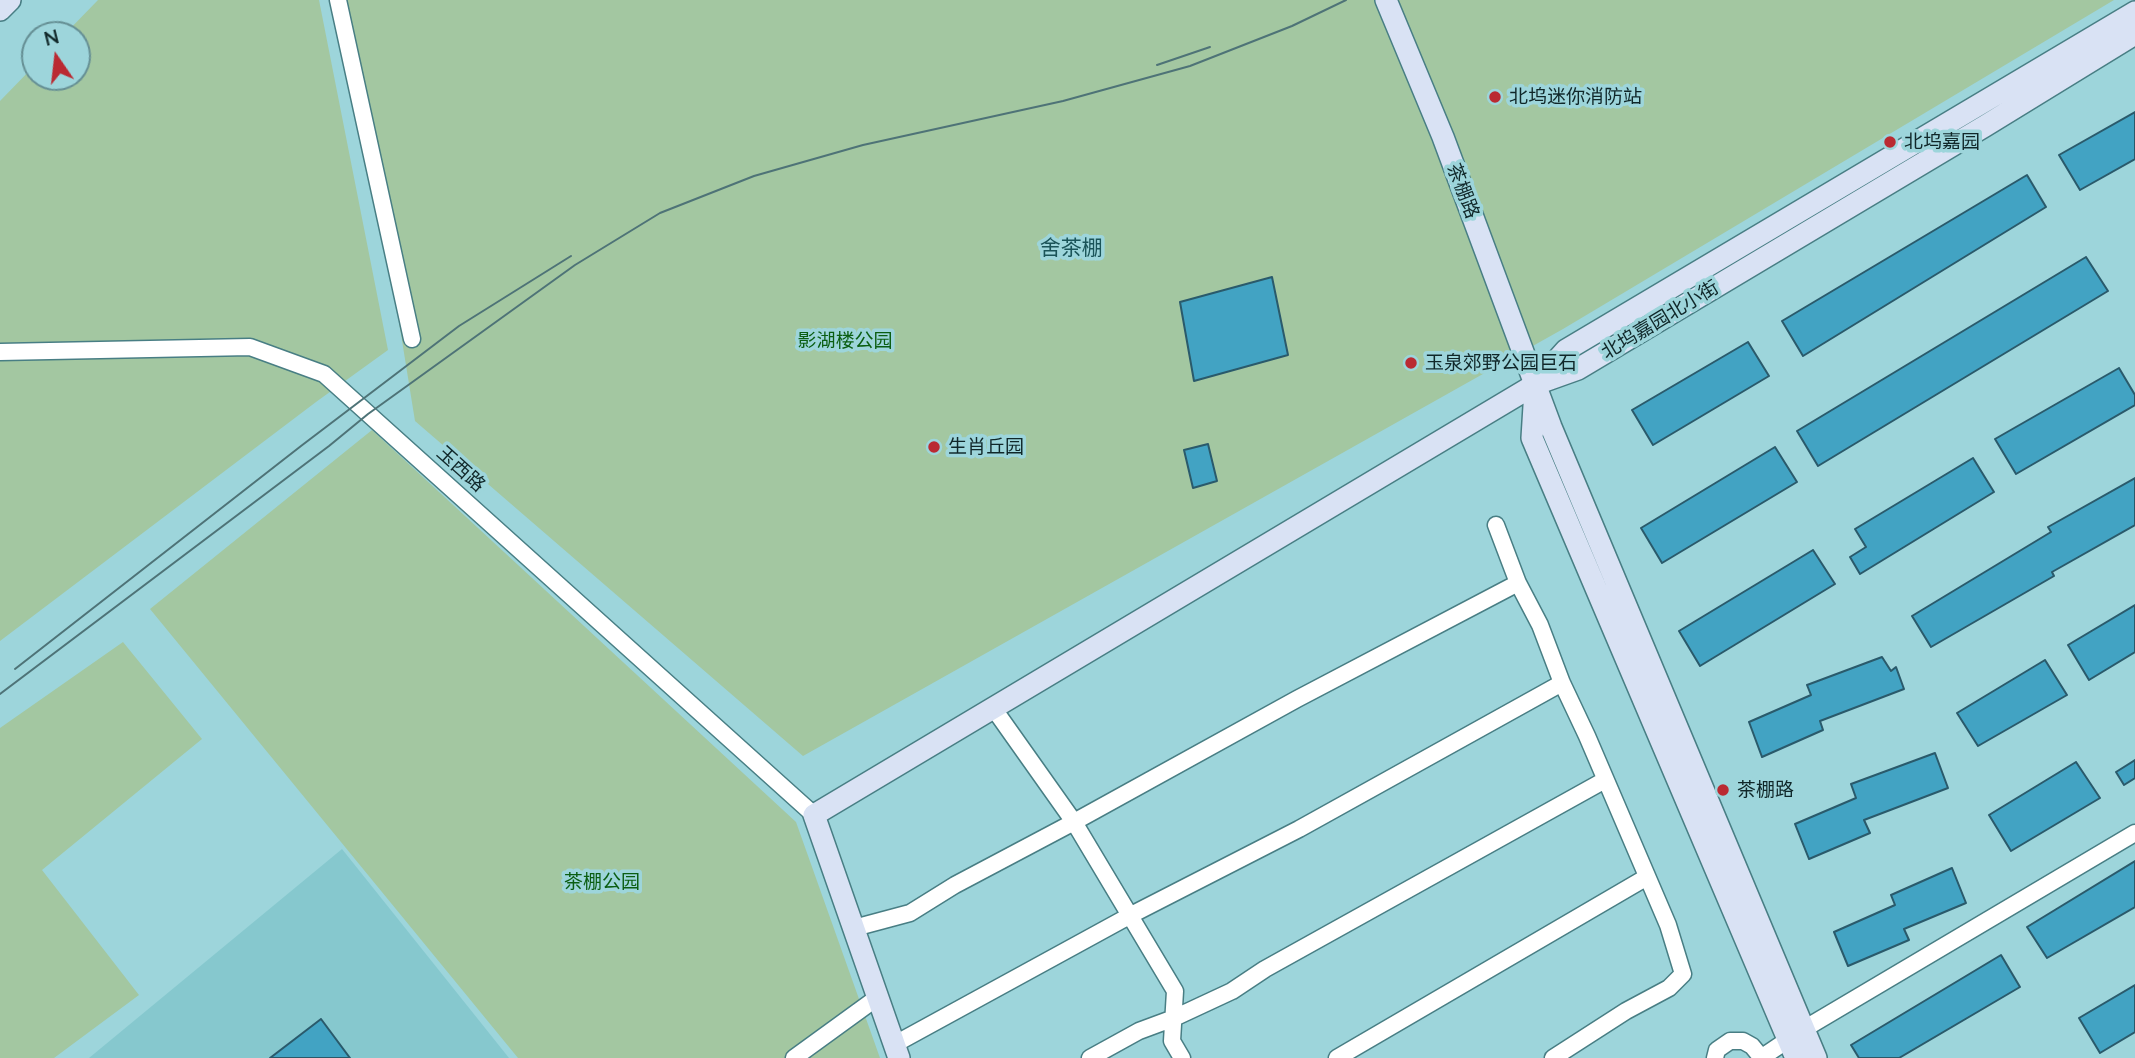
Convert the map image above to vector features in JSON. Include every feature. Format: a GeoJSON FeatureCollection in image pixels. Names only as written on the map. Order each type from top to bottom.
{"type":"FeatureCollection","features":[{"type":"Feature","properties":{"kind":"street"},"geometry":{"type":"LineString","coordinates":[[0,10],[10,0]]}},
{"type":"Feature","properties":{"kind":"street"},"geometry":{"type":"LineString","coordinates":[[338,0],[412,339]]}},
{"type":"Feature","properties":{"kind":"street","name":"茶棚路"},"geometry":{"type":"LineString","coordinates":[[1386,0],[1443,137],[1536,384],[1532,438],[1796,1042],[1816,1058]]}},
{"type":"Feature","properties":{"kind":"street","name":"北坞嘉园北小街"},"geometry":{"type":"LineString","coordinates":[[1536,384],[1566,350],[2135,12]]}},
{"type":"Feature","properties":{"kind":"street","name":"北坞嘉园北小街"},"geometry":{"type":"LineString","coordinates":[[1536,384],[1578,369],[1985,127],[2135,34]]}},
{"type":"Feature","properties":{"kind":"street","name":"玉西路"},"geometry":{"type":"LineString","coordinates":[[0,352],[250,347],[324,374],[814,815]]}},
{"type":"Feature","properties":{"kind":"street"},"geometry":{"type":"LineString","coordinates":[[1536,384],[814,815],[897,1051],[1131,915],[1299,829],[1562,683]]}},
{"type":"Feature","properties":{"kind":"street"},"geometry":{"type":"LineString","coordinates":[[1496,525],[1518,583],[1540,625],[1562,683],[1668,925],[1683,975],[1669,988],[1626,1011],[1553,1058]]}},
{"type":"Feature","properties":{"kind":"street"},"geometry":{"type":"LineString","coordinates":[[854,928],[911,914],[956,885],[1297,699],[1518,583]]}},
{"type":"Feature","properties":{"kind":"street"},"geometry":{"type":"LineString","coordinates":[[994,709],[1074,822],[1175,991],[1172,1041],[1182,1058]]}},
{"type":"Feature","properties":{"kind":"street"},"geometry":{"type":"LineString","coordinates":[[1090,1058],[1139,1031],[1232,991],[1265,969],[1605,780]]}},
{"type":"Feature","properties":{"kind":"street"},"geometry":{"type":"LineString","coordinates":[[1715,1058],[1717,1050],[1730,1041],[1743,1041],[1752,1046],[1761,1058],[1796,1042],[2135,833]]}},
{"type":"Feature","properties":{"kind":"street"},"geometry":{"type":"LineString","coordinates":[[1337,1058],[1647,877]]}},
{"type":"Feature","properties":{"kind":"street"},"geometry":{"type":"LineString","coordinates":[[794,1058],[878,997]]}},
{"type":"Feature","properties":{"kind":"shaded area"},"geometry":{"type":"Polygon","coordinates":[[[342,849],[509,1058],[89,1058],[342,849]]]}},
{"type":"Feature","properties":{"kind":"green space"},"geometry":{"type":"Polygon","coordinates":[[[98,0],[319,0],[388,350],[0,641],[0,101],[21,79],[21,91],[91,91],[91,21],[78,21],[98,0]]]}},
{"type":"Feature","properties":{"kind":"green space","name":"影湖楼公园"},"geometry":{"type":"Polygon","coordinates":[[[347,0],[2114,0],[1563,329],[803,756],[415,421],[347,0]]]}},
{"type":"Feature","properties":{"kind":"green space","name":"茶棚公园"},"geometry":{"type":"Polygon","coordinates":[[[372,430],[796,822],[880,1058],[518,1058],[150,609],[372,430]]]}},
{"type":"Feature","properties":{"kind":"green space"},"geometry":{"type":"Polygon","coordinates":[[[123,642],[202,739],[42,870],[139,995],[54,1058],[0,1058],[0,728],[123,642]]]}},
{"type":"Feature","properties":{"kind":"building"},"geometry":{"type":"Polygon","coordinates":[[[2135,112],[2135,159],[2080,190],[2059,155],[2135,112]]]}},
{"type":"Feature","properties":{"kind":"building"},"geometry":{"type":"Polygon","coordinates":[[[2027,175],[2046,207],[1803,356],[1782,321],[2027,175]]]}},
{"type":"Feature","properties":{"kind":"building"},"geometry":{"type":"Polygon","coordinates":[[[2086,257],[2108,291],[1818,466],[1797,431],[2086,257]]]}},
{"type":"Feature","properties":{"kind":"building"},"geometry":{"type":"Polygon","coordinates":[[[1272,277],[1288,355],[1194,381],[1180,302],[1272,277]]]}},
{"type":"Feature","properties":{"kind":"building"},"geometry":{"type":"Polygon","coordinates":[[[1748,342],[1769,376],[1653,445],[1632,410],[1748,342]]]}},
{"type":"Feature","properties":{"kind":"building"},"geometry":{"type":"Polygon","coordinates":[[[2119,368],[2135,395],[2135,405],[2016,474],[1995,439],[2119,368]]]}},
{"type":"Feature","properties":{"kind":"building"},"geometry":{"type":"Polygon","coordinates":[[[1208,444],[1217,481],[1193,488],[1184,450],[1208,444]]]}},
{"type":"Feature","properties":{"kind":"building"},"geometry":{"type":"Polygon","coordinates":[[[1775,447],[1797,482],[1662,563],[1641,528],[1775,447]]]}},
{"type":"Feature","properties":{"kind":"building"},"geometry":{"type":"Polygon","coordinates":[[[1973,458],[1994,492],[1860,574],[1850,557],[1866,547],[1855,529],[1973,458]]]}},
{"type":"Feature","properties":{"kind":"building"},"geometry":{"type":"Polygon","coordinates":[[[2135,478],[2135,525],[2052,572],[2054,576],[1931,647],[1912,616],[2051,532],[2048,527],[2135,478]]]}},
{"type":"Feature","properties":{"kind":"building"},"geometry":{"type":"Polygon","coordinates":[[[1813,550],[1835,584],[1700,666],[1679,631],[1813,550]]]}},
{"type":"Feature","properties":{"kind":"building"},"geometry":{"type":"Polygon","coordinates":[[[2135,605],[2135,652],[2089,680],[2068,645],[2135,605]]]}},
{"type":"Feature","properties":{"kind":"building"},"geometry":{"type":"Polygon","coordinates":[[[1882,657],[1891,671],[1896,667],[1904,689],[1820,721],[1823,730],[1762,757],[1749,722],[1811,695],[1807,685],[1882,657]]]}},
{"type":"Feature","properties":{"kind":"building"},"geometry":{"type":"Polygon","coordinates":[[[2045,660],[2067,695],[1978,746],[1957,713],[2045,660]]]}},
{"type":"Feature","properties":{"kind":"building"},"geometry":{"type":"Polygon","coordinates":[[[1935,753],[1948,788],[1864,820],[1870,833],[1809,859],[1795,824],[1856,798],[1851,784],[1935,753]]]}},
{"type":"Feature","properties":{"kind":"building"},"geometry":{"type":"Polygon","coordinates":[[[2135,760],[2135,778],[2124,785],[2116,772],[2135,760]]]}},
{"type":"Feature","properties":{"kind":"building"},"geometry":{"type":"Polygon","coordinates":[[[2076,762],[2100,798],[2011,851],[1989,815],[2076,762]]]}},
{"type":"Feature","properties":{"kind":"building"},"geometry":{"type":"Polygon","coordinates":[[[2135,861],[2135,907],[2047,958],[2027,927],[2135,861]]]}},
{"type":"Feature","properties":{"kind":"building"},"geometry":{"type":"Polygon","coordinates":[[[1952,868],[1966,903],[1904,929],[1909,940],[1848,966],[1834,932],[1895,905],[1891,895],[1952,868]]]}},
{"type":"Feature","properties":{"kind":"building"},"geometry":{"type":"Polygon","coordinates":[[[2001,955],[2020,987],[1899,1058],[1859,1058],[1851,1045],[2001,955]]]}},
{"type":"Feature","properties":{"kind":"building"},"geometry":{"type":"Polygon","coordinates":[[[2135,985],[2135,1032],[2100,1053],[2079,1018],[2135,985]]]}},
{"type":"Feature","properties":{"kind":"building"},"geometry":{"type":"Polygon","coordinates":[[[321,1019],[350,1058],[270,1058],[321,1019]]]}},
{"type":"Feature","properties":{"kind":"tram line"},"geometry":{"type":"LineString","coordinates":[[0,694],[368,414],[575,265],[660,213],[754,176],[863,145],[1063,101],[1190,66],[1292,26],[1346,0]]}},
{"type":"Feature","properties":{"kind":"tram line"},"geometry":{"type":"LineString","coordinates":[[1157,65],[1210,47]]}},
{"type":"Feature","properties":{"kind":"tram line"},"geometry":{"type":"LineString","coordinates":[[15,669],[459,326],[571,256]]}},
{"type":"Feature","properties":{"kind":"place","name":"北坞迷你消防站"},"geometry":{"type":"Point","coordinates":[1495,97]}},
{"type":"Feature","properties":{"kind":"place","name":"北坞嘉园"},"geometry":{"type":"Point","coordinates":[1890,142]}},
{"type":"Feature","properties":{"kind":"place","name":"玉泉郊野公园巨石"},"geometry":{"type":"Point","coordinates":[1411,363]}},
{"type":"Feature","properties":{"kind":"place","name":"生肖丘园"},"geometry":{"type":"Point","coordinates":[934,447]}},
{"type":"Feature","properties":{"kind":"place","name":"茶棚路"},"geometry":{"type":"Point","coordinates":[1723,790]}},
{"type":"Feature","properties":{"kind":"district","name":"舍茶棚"},"geometry":{"type":"Point","coordinates":[1071,248]}}]}
